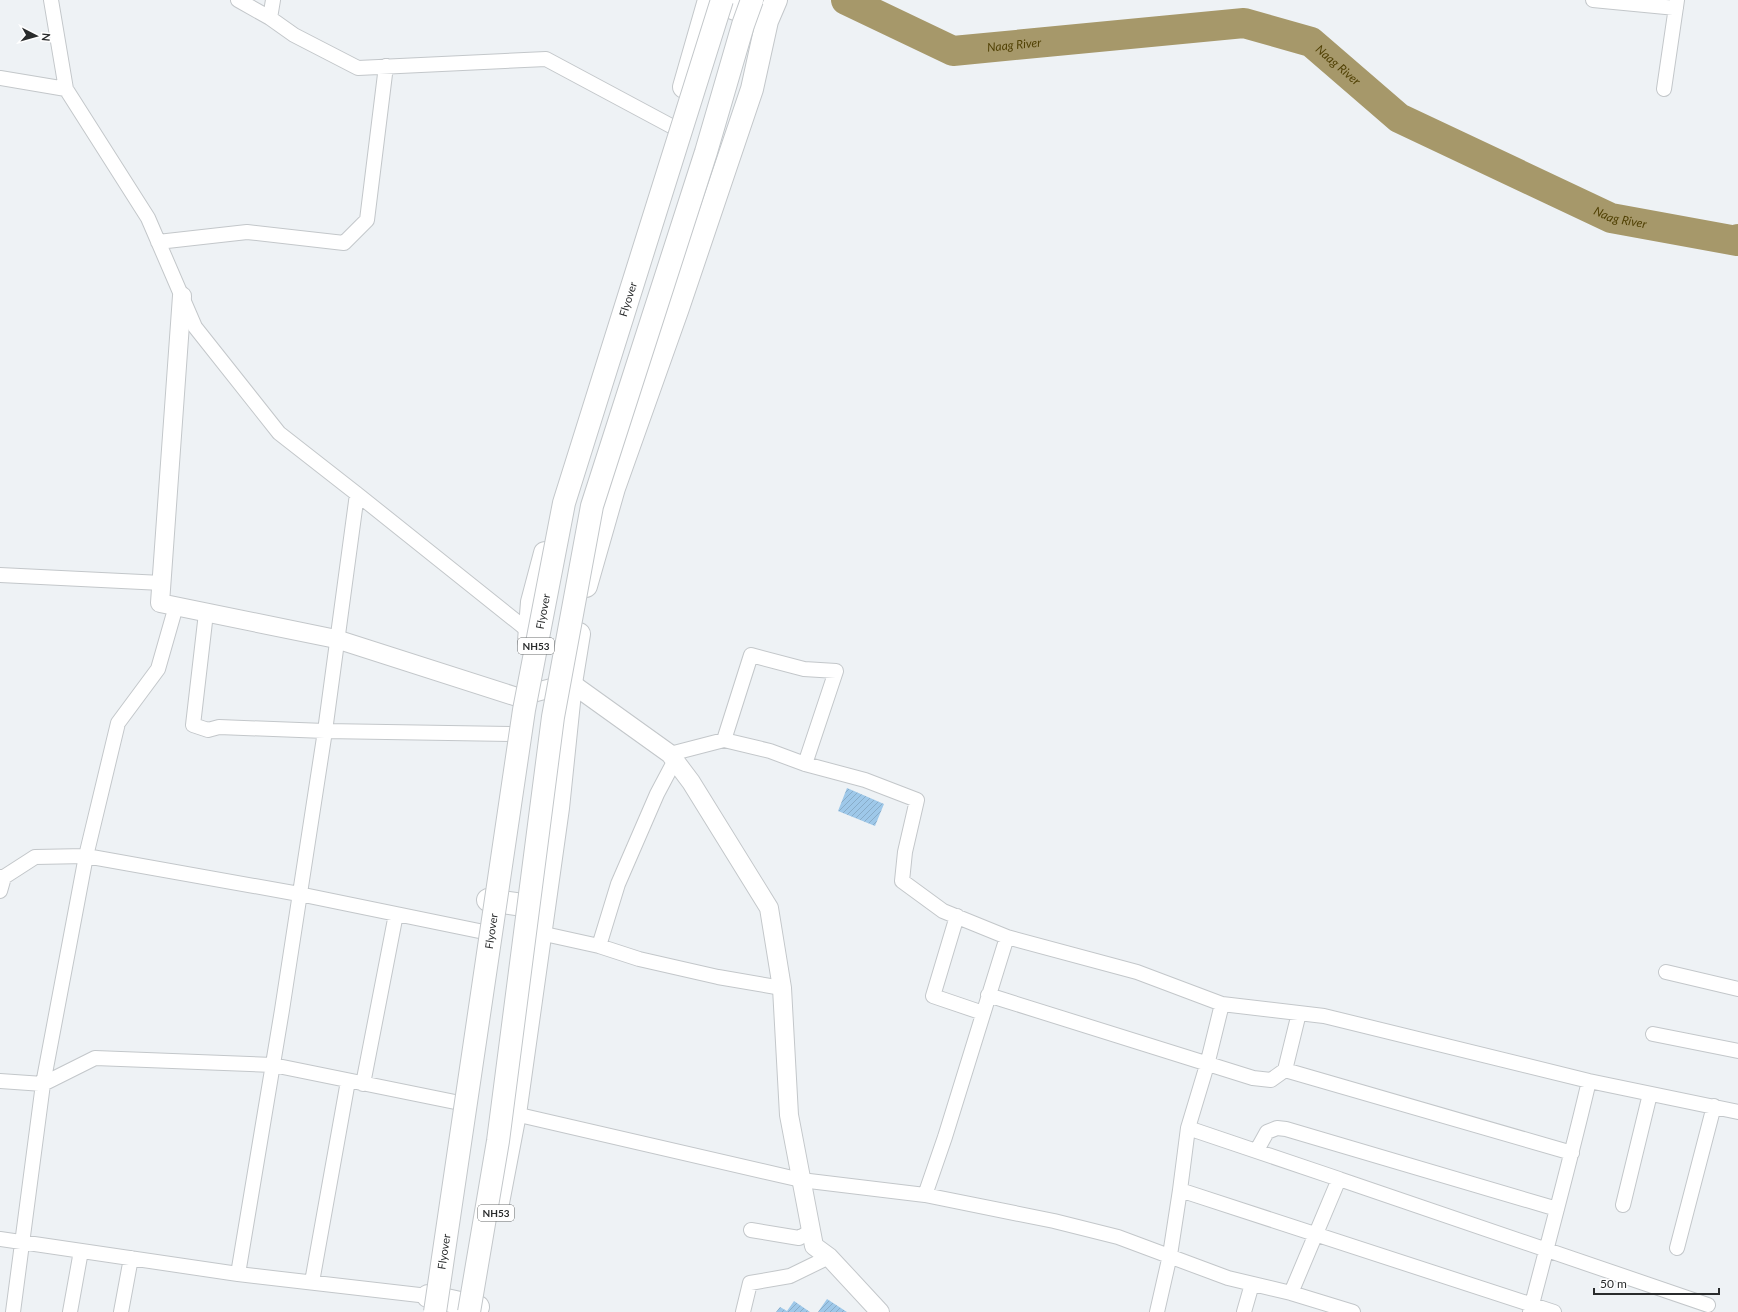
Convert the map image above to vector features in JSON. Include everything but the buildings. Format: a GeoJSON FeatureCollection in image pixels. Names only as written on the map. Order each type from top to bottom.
{"type":"FeatureCollection","features":[{"type":"Feature","properties":{"kind":"highway"},"geometry":{"type":"LineString","coordinates":[[710,0],[767,21]]}},
{"type":"Feature","properties":{"kind":"highway","name":"NH53"},"geometry":{"type":"LineString","coordinates":[[429,1307],[460,1103],[488,900],[517,718],[517,697],[531,633],[532,602],[558,503],[647,226],[672,127],[710,0]]}},
{"type":"Feature","properties":{"kind":"highway","name":"Flyover"},"geometry":{"type":"LineString","coordinates":[[429,1307],[524,710],[564,503],[722,0]]}},
{"type":"Feature","properties":{"kind":"highway","name":"NH53"},"geometry":{"type":"LineString","coordinates":[[475,1310],[553,717],[592,506],[706,152],[743,25],[752,0]]}},
{"type":"Feature","properties":{"kind":"highway","name":"NH53"},"geometry":{"type":"LineString","coordinates":[[475,1310],[515,1114],[558,808],[571,683],[587,581],[614,488],[678,308],[752,89],[767,21],[776,0]]}},
{"type":"Feature","properties":{"kind":"highway"},"geometry":{"type":"LineString","coordinates":[[488,900],[544,908]]}},
{"type":"Feature","properties":{"kind":"highway"},"geometry":{"type":"LineString","coordinates":[[429,1307],[475,1310]]}},
{"type":"Feature","properties":{"kind":"street"},"geometry":{"type":"LineString","coordinates":[[51,0],[66,89],[148,218],[195,327],[279,433],[531,633]]}},
{"type":"Feature","properties":{"kind":"street"},"geometry":{"type":"LineString","coordinates":[[238,0],[270,18],[294,35],[358,68],[546,59],[672,127]]}},
{"type":"Feature","properties":{"kind":"street"},"geometry":{"type":"LineString","coordinates":[[270,18],[273,0]]}},
{"type":"Feature","properties":{"kind":"street"},"geometry":{"type":"LineString","coordinates":[[1593,0],[1676,4],[1664,89]]}},
{"type":"Feature","properties":{"kind":"street"},"geometry":{"type":"LineString","coordinates":[[158,242],[247,232],[344,243],[367,220],[386,66]]}},
{"type":"Feature","properties":{"kind":"street"},"geometry":{"type":"LineString","coordinates":[[0,78],[66,89]]}},
{"type":"Feature","properties":{"kind":"street"},"geometry":{"type":"LineString","coordinates":[[182,296],[160,603],[336,639],[517,697],[571,683],[672,757],[691,782],[769,908],[782,988],[788,1115],[814,1246],[829,1257],[880,1312]]}},
{"type":"Feature","properties":{"kind":"street"},"geometry":{"type":"LineString","coordinates":[[238,1274],[273,1065],[325,731],[336,639],[357,494]]}},
{"type":"Feature","properties":{"kind":"street"},"geometry":{"type":"LineString","coordinates":[[0,575],[162,583]]}},
{"type":"Feature","properties":{"kind":"street"},"geometry":{"type":"LineString","coordinates":[[13,1312],[43,1084],[86,856],[118,723],[158,669],[176,606]]}},
{"type":"Feature","properties":{"kind":"street"},"geometry":{"type":"LineString","coordinates":[[206,613],[193,725],[208,730],[219,727],[325,731],[514,734]]}},
{"type":"Feature","properties":{"kind":"street"},"geometry":{"type":"LineString","coordinates":[[724,740],[751,655],[804,669],[836,671],[805,764]]}},
{"type":"Feature","properties":{"kind":"street"},"geometry":{"type":"LineString","coordinates":[[600,946],[618,884],[672,757],[724,740],[770,751],[805,764],[864,780],[917,800],[905,852],[902,881],[943,911],[1007,937],[1137,972],[1222,1004],[1324,1016],[1589,1081],[1738,1112]]}},
{"type":"Feature","properties":{"kind":"street"},"geometry":{"type":"LineString","coordinates":[[0,891],[2,877],[35,858],[86,856],[299,894],[484,932]]}},
{"type":"Feature","properties":{"kind":"street"},"geometry":{"type":"LineString","coordinates":[[363,1084],[396,914]]}},
{"type":"Feature","properties":{"kind":"street"},"geometry":{"type":"LineString","coordinates":[[957,916],[933,996],[983,1013]]}},
{"type":"Feature","properties":{"kind":"street"},"geometry":{"type":"LineString","coordinates":[[540,933],[600,946],[639,959],[718,977],[782,988]]}},
{"type":"Feature","properties":{"kind":"street"},"geometry":{"type":"LineString","coordinates":[[925,1195],[945,1137],[1007,937]]}},
{"type":"Feature","properties":{"kind":"street"},"geometry":{"type":"LineString","coordinates":[[1666,972],[1738,989]]}},
{"type":"Feature","properties":{"kind":"street"},"geometry":{"type":"LineString","coordinates":[[988,996],[1159,1048],[1207,1065],[1253,1078],[1271,1080],[1285,1070],[1299,1013]]}},
{"type":"Feature","properties":{"kind":"street"},"geometry":{"type":"LineString","coordinates":[[1157,1312],[1170,1255],[1188,1128],[1207,1065],[1222,1004]]}},
{"type":"Feature","properties":{"kind":"street"},"geometry":{"type":"LineString","coordinates":[[1653,1034],[1738,1051]]}},
{"type":"Feature","properties":{"kind":"street"},"geometry":{"type":"LineString","coordinates":[[0,1081],[43,1084],[95,1058],[273,1065],[460,1103]]}},
{"type":"Feature","properties":{"kind":"street"},"geometry":{"type":"LineString","coordinates":[[1285,1070],[1572,1153]]}},
{"type":"Feature","properties":{"kind":"street"},"geometry":{"type":"LineString","coordinates":[[312,1282],[348,1081]]}},
{"type":"Feature","properties":{"kind":"street"},"geometry":{"type":"LineString","coordinates":[[1531,1308],[1572,1153],[1589,1081]]}},
{"type":"Feature","properties":{"kind":"street"},"geometry":{"type":"LineString","coordinates":[[1623,1205],[1650,1094]]}},
{"type":"Feature","properties":{"kind":"street"},"geometry":{"type":"LineString","coordinates":[[1677,1248],[1714,1106]]}},
{"type":"Feature","properties":{"kind":"street"},"geometry":{"type":"LineString","coordinates":[[515,1114],[801,1180],[925,1195],[1054,1221],[1118,1237],[1170,1255],[1228,1278],[1291,1293],[1353,1312]]}},
{"type":"Feature","properties":{"kind":"street"},"geometry":{"type":"LineString","coordinates":[[1188,1128],[1257,1150],[1708,1305]]}},
{"type":"Feature","properties":{"kind":"street"},"geometry":{"type":"LineString","coordinates":[[1257,1150],[1267,1132],[1277,1128],[1286,1129],[1557,1209]]}},
{"type":"Feature","properties":{"kind":"street"},"geometry":{"type":"LineString","coordinates":[[1291,1293],[1339,1179]]}},
{"type":"Feature","properties":{"kind":"street"},"geometry":{"type":"LineString","coordinates":[[1180,1190],[1316,1233],[1531,1308],[1554,1312]]}},
{"type":"Feature","properties":{"kind":"street"},"geometry":{"type":"LineString","coordinates":[[752,1230],[799,1238],[811,1231]]}},
{"type":"Feature","properties":{"kind":"street"},"geometry":{"type":"LineString","coordinates":[[0,1239],[238,1274],[312,1282],[429,1307]]}},
{"type":"Feature","properties":{"kind":"street"},"geometry":{"type":"LineString","coordinates":[[70,1312],[81,1251]]}},
{"type":"Feature","properties":{"kind":"street"},"geometry":{"type":"LineString","coordinates":[[743,1312],[750,1283],[790,1276],[829,1257]]}},
{"type":"Feature","properties":{"kind":"street"},"geometry":{"type":"LineString","coordinates":[[121,1312],[131,1258]]}},
{"type":"Feature","properties":{"kind":"street"},"geometry":{"type":"LineString","coordinates":[[1244,1312],[1252,1284]]}},
{"type":"Feature","properties":{"kind":"waterway","name":"Naag River"},"geometry":{"type":"LineString","coordinates":[[846,0],[953,51],[1244,23],[1311,42],[1399,118],[1611,218],[1737,241],[1738,239]]}}]}
